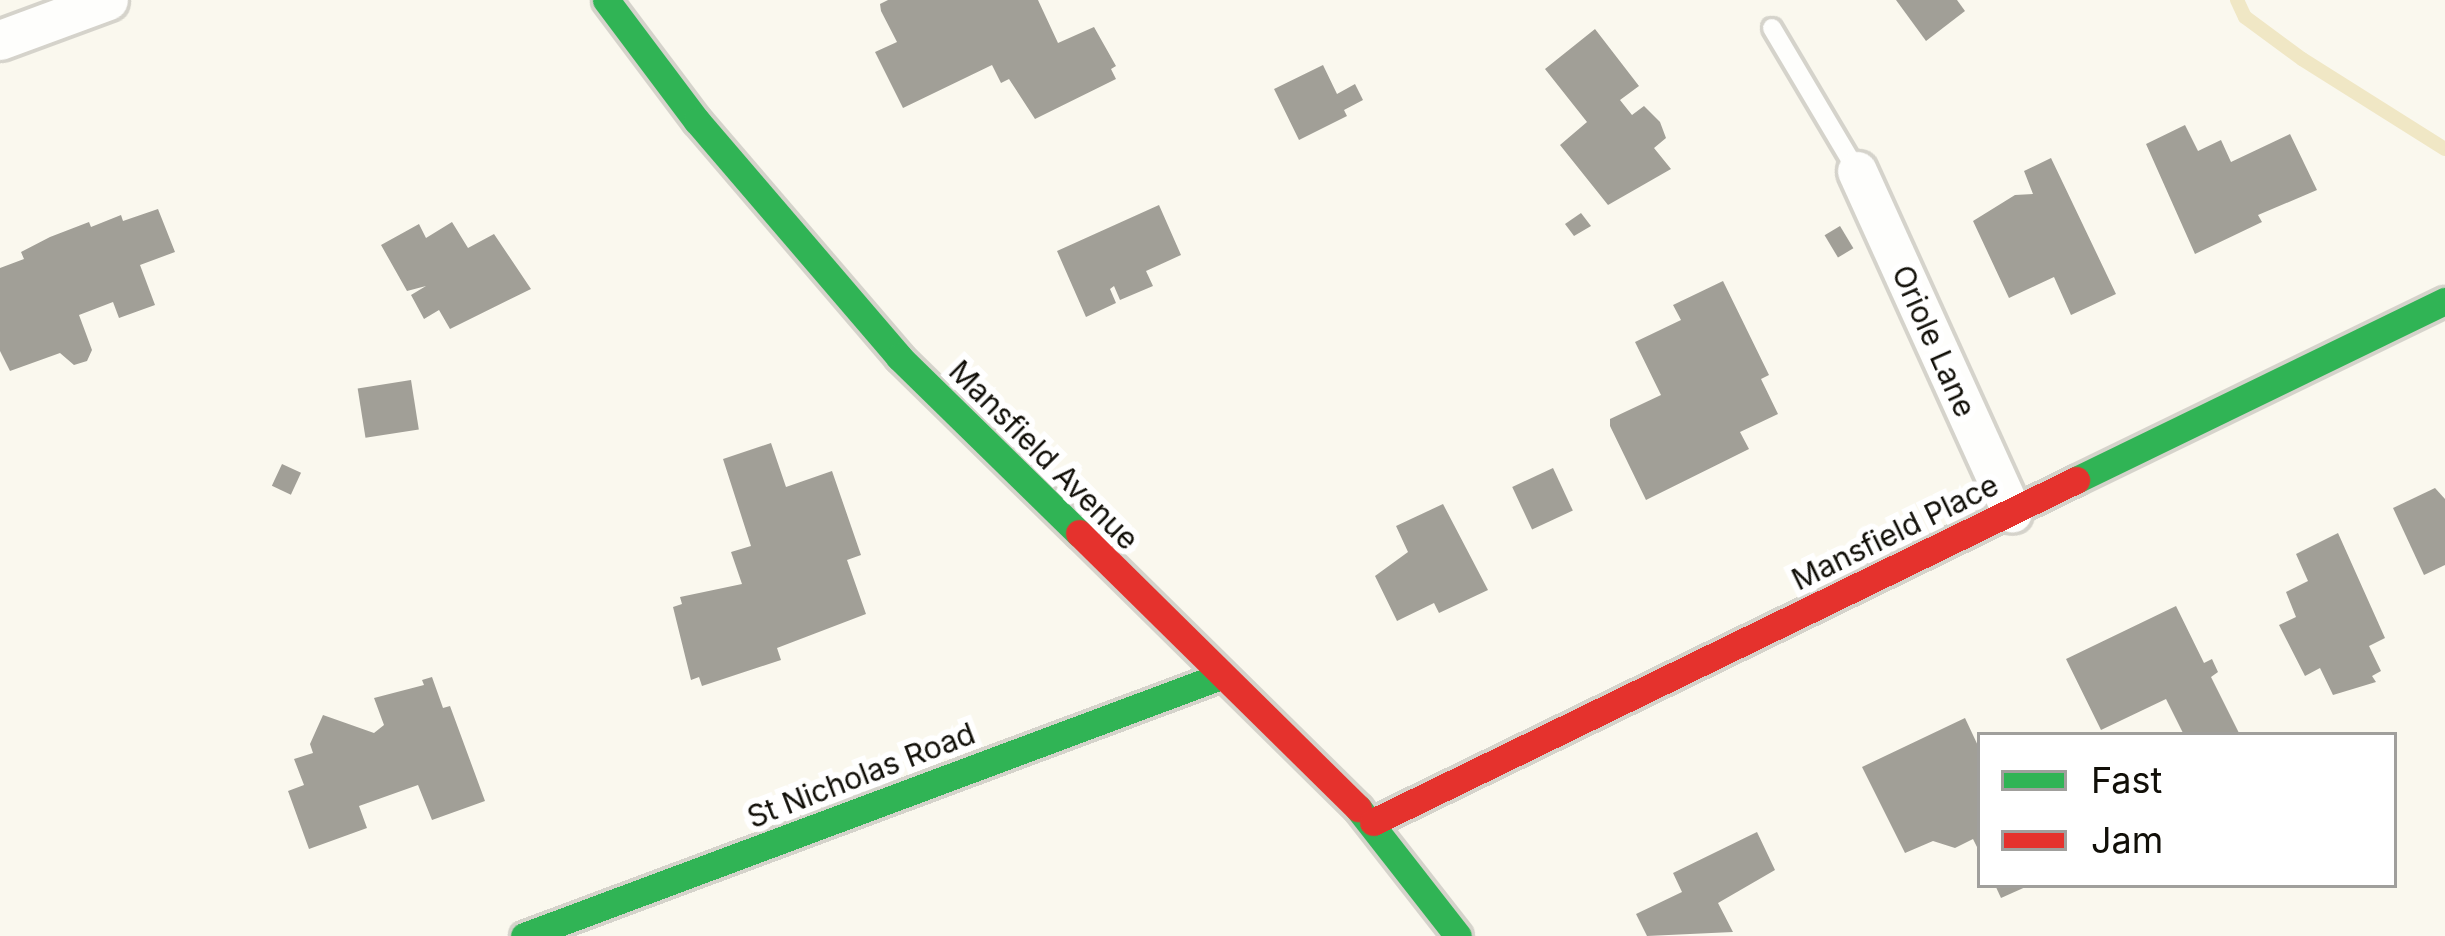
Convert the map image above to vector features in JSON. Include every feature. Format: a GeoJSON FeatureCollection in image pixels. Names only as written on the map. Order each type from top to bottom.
{"type":"FeatureCollection","features":[{"type":"Feature","properties":{"kind":"street"},"geometry":{"type":"LineString","coordinates":[[0,40],[108,0]]}},
{"type":"Feature","properties":{"kind":"street","name":"Mansfield Avenue"},"geometry":{"type":"LineString","coordinates":[[606,0],[697,121],[899,357],[1373,822],[1458,936]]}},
{"type":"Feature","properties":{"kind":"street","name":"Oriole Lane"},"geometry":{"type":"LineString","coordinates":[[1857,171],[2012,512]]}},
{"type":"Feature","properties":{"kind":"street","name":"Mansfield Place"},"geometry":{"type":"LineString","coordinates":[[1373,822],[2445,301]]}},
{"type":"Feature","properties":{"kind":"street","name":"St Nicholas Road"},"geometry":{"type":"LineString","coordinates":[[524,936],[1221,676]]}},
{"type":"Feature","properties":{"kind":"lane"},"geometry":{"type":"LineString","coordinates":[[1772,28],[1857,171]]}},
{"type":"Feature","properties":{"kind":"building"},"geometry":{"type":"Polygon","coordinates":[[[888,0],[1038,0],[1058,43],[1094,27],[1116,66],[1111,69],[1116,79],[1035,119],[1009,79],[1001,83],[992,65],[903,108],[875,52],[897,42],[881,11],[880,4],[888,0]]]}},
{"type":"Feature","properties":{"kind":"building"},"geometry":{"type":"Polygon","coordinates":[[[1896,0],[1957,0],[1965,11],[1926,41],[1896,0]]]}},
{"type":"Feature","properties":{"kind":"building"},"geometry":{"type":"Polygon","coordinates":[[[1595,29],[1639,86],[1620,100],[1632,115],[1644,106],[1660,122],[1666,138],[1654,148],[1671,169],[1608,205],[1560,145],[1587,122],[1545,69],[1595,29]]]}},
{"type":"Feature","properties":{"kind":"building"},"geometry":{"type":"Polygon","coordinates":[[[1323,65],[1337,94],[1355,84],[1363,100],[1344,110],[1347,116],[1299,140],[1274,89],[1323,65]]]}},
{"type":"Feature","properties":{"kind":"building"},"geometry":{"type":"Polygon","coordinates":[[[2185,125],[2198,151],[2221,140],[2231,162],[2290,134],[2317,190],[2258,215],[2262,222],[2195,254],[2146,144],[2185,125]]]}},
{"type":"Feature","properties":{"kind":"building"},"geometry":{"type":"Polygon","coordinates":[[[2051,158],[2116,294],[2071,315],[2054,277],[2009,298],[1973,221],[2015,195],[2033,194],[2024,171],[2051,158]]]}},
{"type":"Feature","properties":{"kind":"building"},"geometry":{"type":"Polygon","coordinates":[[[1159,205],[1181,255],[1146,271],[1153,286],[1120,300],[1114,286],[1110,289],[1116,303],[1086,317],[1057,251],[1159,205]]]}},
{"type":"Feature","properties":{"kind":"building"},"geometry":{"type":"Polygon","coordinates":[[[158,209],[175,252],[140,265],[155,305],[119,318],[113,302],[79,315],[92,350],[87,361],[74,365],[60,353],[10,371],[0,351],[0,268],[24,259],[21,252],[50,237],[89,222],[91,227],[121,215],[123,221],[158,209]]]}},
{"type":"Feature","properties":{"kind":"building"},"geometry":{"type":"Polygon","coordinates":[[[1581,213],[1591,226],[1574,236],[1565,224],[1581,213]]]}},
{"type":"Feature","properties":{"kind":"building"},"geometry":{"type":"Polygon","coordinates":[[[452,222],[468,248],[494,234],[531,289],[450,329],[439,310],[424,319],[411,295],[426,286],[407,291],[381,245],[419,224],[426,238],[452,222]]]}},
{"type":"Feature","properties":{"kind":"building"},"geometry":{"type":"Polygon","coordinates":[[[1840,226],[1853,248],[1838,258],[1825,235],[1840,226]]]}},
{"type":"Feature","properties":{"kind":"building"},"geometry":{"type":"Polygon","coordinates":[[[1723,281],[1769,375],[1761,379],[1778,414],[1740,432],[1749,449],[1646,500],[1610,426],[1610,419],[1661,395],[1635,342],[1681,320],[1673,305],[1723,281]]]}},
{"type":"Feature","properties":{"kind":"building"},"geometry":{"type":"Polygon","coordinates":[[[411,380],[419,429],[365,438],[358,388],[411,380]]]}},
{"type":"Feature","properties":{"kind":"building"},"geometry":{"type":"Polygon","coordinates":[[[771,443],[786,487],[832,471],[861,555],[847,560],[866,614],[777,648],[781,660],[702,686],[699,677],[691,680],[673,607],[682,604],[680,597],[742,584],[731,552],[751,546],[723,459],[771,443]]]}},
{"type":"Feature","properties":{"kind":"building"},"geometry":{"type":"Polygon","coordinates":[[[282,464],[301,473],[291,495],[272,486],[282,464]]]}},
{"type":"Feature","properties":{"kind":"building"},"geometry":{"type":"Polygon","coordinates":[[[1553,468],[1573,511],[1532,530],[1512,487],[1553,468]]]}},
{"type":"Feature","properties":{"kind":"building"},"geometry":{"type":"Polygon","coordinates":[[[2435,488],[2445,499],[2445,565],[2424,575],[2393,508],[2435,488]]]}},
{"type":"Feature","properties":{"kind":"building"},"geometry":{"type":"Polygon","coordinates":[[[1443,504],[1488,590],[1439,613],[1434,603],[1397,621],[1375,576],[1408,552],[1396,526],[1443,504]]]}},
{"type":"Feature","properties":{"kind":"building"},"geometry":{"type":"Polygon","coordinates":[[[2338,533],[2385,638],[2369,646],[2381,671],[2372,676],[2376,682],[2333,695],[2320,668],[2305,676],[2279,625],[2296,617],[2286,592],[2308,581],[2296,554],[2338,533]]]}},
{"type":"Feature","properties":{"kind":"building"},"geometry":{"type":"Polygon","coordinates":[[[2176,606],[2204,663],[2212,659],[2218,672],[2211,677],[2238,732],[2182,732],[2166,699],[2101,730],[2066,659],[2176,606]]]}},
{"type":"Feature","properties":{"kind":"building"},"geometry":{"type":"Polygon","coordinates":[[[432,677],[443,708],[450,706],[485,801],[432,820],[418,785],[359,806],[367,828],[309,849],[288,791],[304,785],[294,759],[313,753],[310,744],[323,715],[374,733],[384,725],[374,698],[424,685],[422,680],[432,677]]]}},
{"type":"Feature","properties":{"kind":"building"},"geometry":{"type":"Polygon","coordinates":[[[1965,718],[1977,744],[1977,847],[1973,839],[1955,848],[1933,841],[1905,853],[1862,767],[1965,718]]]}},
{"type":"Feature","properties":{"kind":"building"},"geometry":{"type":"Polygon","coordinates":[[[1757,832],[1775,870],[1718,903],[1733,932],[1647,936],[1636,914],[1682,892],[1673,873],[1757,832]]]}},
{"type":"Feature","properties":{"kind":"building"},"geometry":{"type":"Polygon","coordinates":[[[1996,888],[2023,888],[2001,898],[1996,888]]]}},
{"type":"Feature","properties":{"kind":"waterway"},"geometry":{"type":"LineString","coordinates":[[2237,0],[2245,17],[2302,59],[2445,149]]}},
{"type":"Feature","properties":{"kind":"traffic: fast"},"geometry":{"type":"LineString","coordinates":[[606,0],[697,121],[899,357],[1079,533]]}},
{"type":"Feature","properties":{"kind":"traffic: fast"},"geometry":{"type":"LineString","coordinates":[[2076,480],[2445,301]]}},
{"type":"Feature","properties":{"kind":"traffic: fast"},"geometry":{"type":"LineString","coordinates":[[524,936],[1221,676]]}},
{"type":"Feature","properties":{"kind":"traffic: fast"},"geometry":{"type":"LineString","coordinates":[[1358,808],[1458,936]]}},
{"type":"Feature","properties":{"kind":"traffic: jam"},"geometry":{"type":"LineString","coordinates":[[1373,822],[2076,480]]}},
{"type":"Feature","properties":{"kind":"traffic: jam"},"geometry":{"type":"LineString","coordinates":[[1079,533],[1358,808]]}}]}
